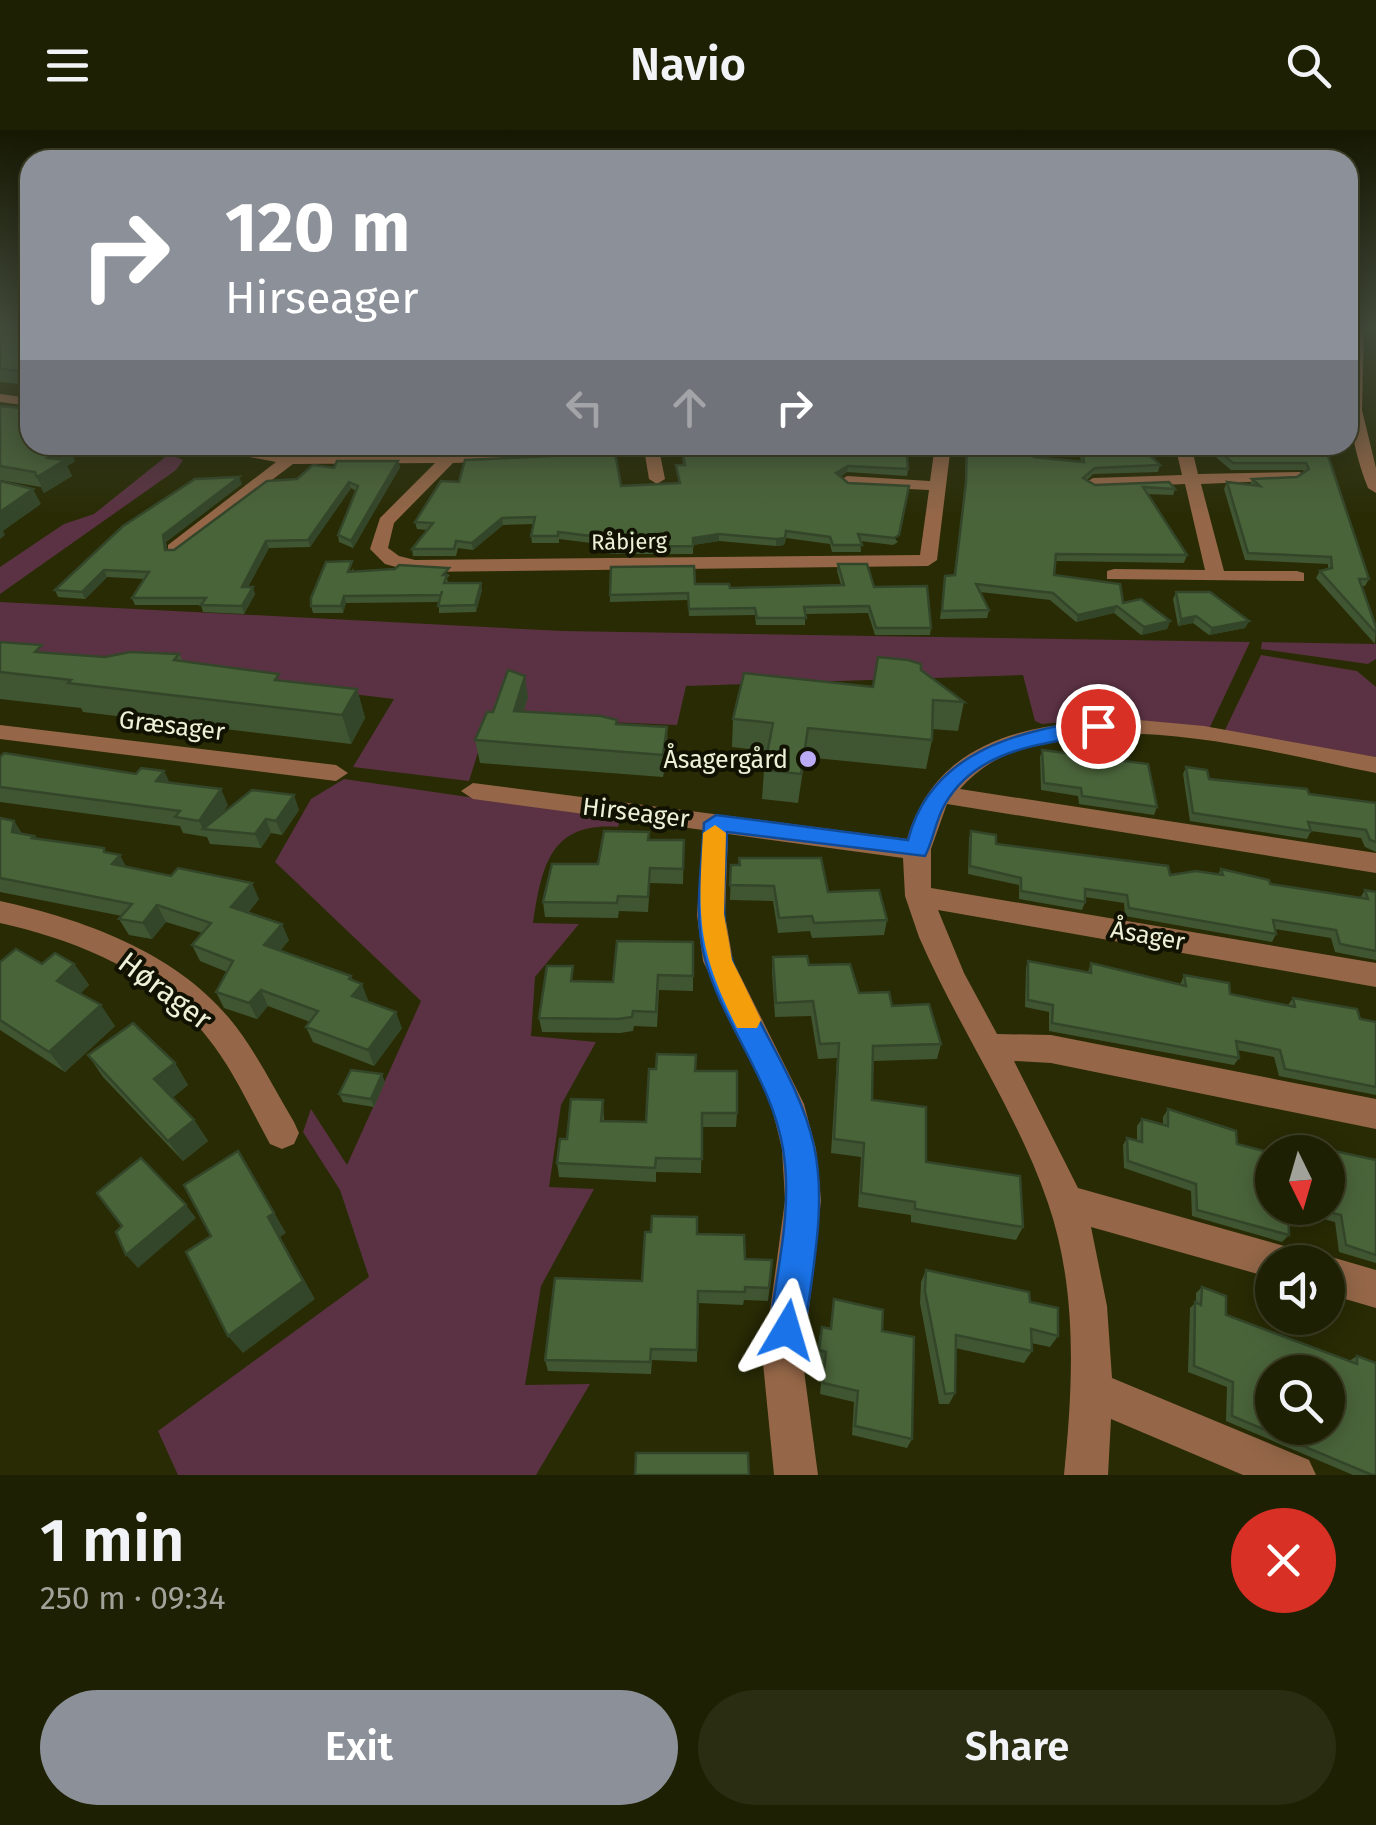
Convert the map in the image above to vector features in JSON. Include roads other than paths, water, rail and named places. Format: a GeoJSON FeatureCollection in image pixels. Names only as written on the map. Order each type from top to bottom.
{"type":"FeatureCollection","features":[{"type":"Feature","properties":{"kind":"street"},"geometry":{"type":"LineString","coordinates":[[1358,444],[1376,488]]}},
{"type":"Feature","properties":{"kind":"street"},"geometry":{"type":"LineString","coordinates":[[268,455],[448,459],[522,455]]}},
{"type":"Feature","properties":{"kind":"street"},"geometry":{"type":"LineString","coordinates":[[652,455],[656,480]]}},
{"type":"Feature","properties":{"kind":"street","name":"Råbjerg"},"geometry":{"type":"LineString","coordinates":[[448,459],[386,522],[379,549],[392,560],[416,566],[928,560],[942,455]]}},
{"type":"Feature","properties":{"kind":"street"},"geometry":{"type":"LineString","coordinates":[[1185,455],[1216,576]]}},
{"type":"Feature","properties":{"kind":"street"},"geometry":{"type":"LineString","coordinates":[[174,549],[290,458]]}},
{"type":"Feature","properties":{"kind":"street"},"geometry":{"type":"LineString","coordinates":[[1093,484],[1294,475]]}},
{"type":"Feature","properties":{"kind":"street"},"geometry":{"type":"LineString","coordinates":[[848,481],[937,486]]}},
{"type":"Feature","properties":{"kind":"street"},"geometry":{"type":"LineString","coordinates":[[1114,575],[1298,578]]}},
{"type":"Feature","properties":{"kind":"street"},"geometry":{"type":"LineString","coordinates":[[1086,1475],[1094,1391],[1090,1290],[1066,1202],[933,936],[919,896],[917,850],[924,820],[957,774],[1005,744],[1049,732],[1098,726],[1213,737],[1376,764]]}},
{"type":"Feature","properties":{"kind":"street","name":"Græsager"},"geometry":{"type":"LineString","coordinates":[[0,732],[336,773]]}},
{"type":"Feature","properties":{"kind":"street","name":"Hirseager"},"geometry":{"type":"LineString","coordinates":[[474,791],[917,850]]}},
{"type":"Feature","properties":{"kind":"street"},"geometry":{"type":"LineString","coordinates":[[939,794],[1376,863]]}},
{"type":"Feature","properties":{"kind":"street"},"geometry":{"type":"LineString","coordinates":[[716,823],[711,914],[718,960],[787,1104],[799,1149],[803,1200],[783,1363],[796,1475]]}},
{"type":"Feature","properties":{"kind":"street","name":"Åsager"},"geometry":{"type":"LineString","coordinates":[[919,896],[1376,975]]}},
{"type":"Feature","properties":{"kind":"street","name":"Hørager"},"geometry":{"type":"LineString","coordinates":[[0,912],[53,922],[139,964],[210,1018],[282,1133]]}},
{"type":"Feature","properties":{"kind":"street"},"geometry":{"type":"LineString","coordinates":[[990,1047],[1051,1049],[1376,1114]]}},
{"type":"Feature","properties":{"kind":"street"},"geometry":{"type":"LineString","coordinates":[[1066,1202],[1255,1254]]}},
{"type":"Feature","properties":{"kind":"street"},"geometry":{"type":"LineString","coordinates":[[1345,1280],[1376,1289]]}},
{"type":"Feature","properties":{"kind":"street"},"geometry":{"type":"LineString","coordinates":[[1094,1391],[1294,1475]]}},
{"type":"Feature","properties":{"kind":"place","name":"Åsagergård"},"geometry":{"type":"Point","coordinates":[808,759]}}]}
